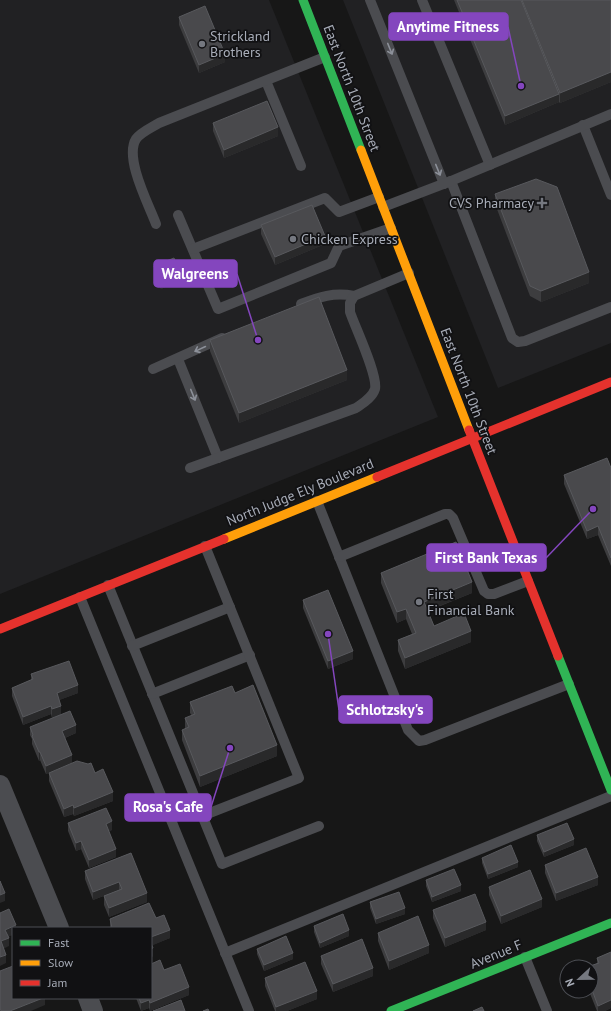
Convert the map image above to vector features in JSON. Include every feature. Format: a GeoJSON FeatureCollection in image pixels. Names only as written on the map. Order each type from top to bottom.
{"type":"FeatureCollection","features":[{"type":"Feature","properties":{"kind":"main road","name":"East North 10th Street"},"geometry":{"type":"LineString","coordinates":[[303,0],[472,438],[611,790]]}},
{"type":"Feature","properties":{"kind":"main road","name":"North Judge Ely Boulevard"},"geometry":{"type":"LineString","coordinates":[[0,629],[611,382]]}},
{"type":"Feature","properties":{"kind":"main road","name":"Avenue F"},"geometry":{"type":"LineString","coordinates":[[395,1010],[611,922]]}},
{"type":"Feature","properties":{"kind":"street"},"geometry":{"type":"LineString","coordinates":[[0,785],[59,927]]}},
{"type":"Feature","properties":{"kind":"street"},"geometry":{"type":"LineString","coordinates":[[88,999],[93,1011]]}},
{"type":"Feature","properties":{"kind":"lane"},"geometry":{"type":"LineString","coordinates":[[370,0],[512,338],[518,342],[525,341],[611,307]]}},
{"type":"Feature","properties":{"kind":"lane"},"geometry":{"type":"LineString","coordinates":[[422,0],[490,165]]}},
{"type":"Feature","properties":{"kind":"lane"},"geometry":{"type":"LineString","coordinates":[[156,224],[135,169],[132,154],[136,140],[145,131],[325,57]]}},
{"type":"Feature","properties":{"kind":"lane"},"geometry":{"type":"LineString","coordinates":[[266,81],[301,166]]}},
{"type":"Feature","properties":{"kind":"lane"},"geometry":{"type":"LineString","coordinates":[[383,207],[447,183],[611,114]]}},
{"type":"Feature","properties":{"kind":"lane"},"geometry":{"type":"LineString","coordinates":[[583,125],[609,184],[611,195]]}},
{"type":"Feature","properties":{"kind":"lane"},"geometry":{"type":"LineString","coordinates":[[193,249],[325,198],[339,212],[379,197]]}},
{"type":"Feature","properties":{"kind":"lane"},"geometry":{"type":"LineString","coordinates":[[178,215],[218,308],[331,263],[339,246],[391,228]]}},
{"type":"Feature","properties":{"kind":"lane"},"geometry":{"type":"LineString","coordinates":[[290,309],[319,297],[341,294],[354,296],[408,273]]}},
{"type":"Feature","properties":{"kind":"lane"},"geometry":{"type":"LineString","coordinates":[[190,468],[356,408],[368,400],[374,389],[374,377],[350,312],[350,302],[354,296]]}},
{"type":"Feature","properties":{"kind":"lane"},"geometry":{"type":"LineString","coordinates":[[152,369],[178,359],[232,334]]}},
{"type":"Feature","properties":{"kind":"lane"},"geometry":{"type":"LineString","coordinates":[[178,359],[218,458]]}},
{"type":"Feature","properties":{"kind":"lane"},"geometry":{"type":"LineString","coordinates":[[317,501],[408,730],[418,741],[425,740],[569,684]]}},
{"type":"Feature","properties":{"kind":"lane"},"geometry":{"type":"LineString","coordinates":[[340,558],[445,514],[449,514],[453,518],[484,592],[494,594],[528,581]]}},
{"type":"Feature","properties":{"kind":"lane"},"geometry":{"type":"LineString","coordinates":[[202,816],[299,778],[205,546]]}},
{"type":"Feature","properties":{"kind":"lane"},"geometry":{"type":"LineString","coordinates":[[108,585],[222,864],[319,826]]}},
{"type":"Feature","properties":{"kind":"lane"},"geometry":{"type":"LineString","coordinates":[[80,597],[249,1011]]}},
{"type":"Feature","properties":{"kind":"lane"},"geometry":{"type":"LineString","coordinates":[[132,646],[230,607]]}},
{"type":"Feature","properties":{"kind":"lane"},"geometry":{"type":"LineString","coordinates":[[152,694],[250,656]]}},
{"type":"Feature","properties":{"kind":"lane"},"geometry":{"type":"LineString","coordinates":[[225,953],[611,796]]}},
{"type":"Feature","properties":{"kind":"lane"},"geometry":{"type":"LineString","coordinates":[[525,957],[547,1011]]}},
{"type":"Feature","properties":{"kind":"shaded area"},"geometry":{"type":"Polygon","coordinates":[[[0,0],[269,0],[438,417],[0,594],[0,0]]]}},
{"type":"Feature","properties":{"kind":"shaded area"},"geometry":{"type":"Polygon","coordinates":[[[343,0],[611,0],[611,343],[498,388],[343,0]]]}},
{"type":"Feature","properties":{"kind":"building"},"geometry":{"type":"Polygon","coordinates":[[[457,0],[521,0],[559,94],[505,116],[457,0]]]}},
{"type":"Feature","properties":{"kind":"building"},"geometry":{"type":"Polygon","coordinates":[[[522,0],[611,0],[611,72],[560,93],[522,0]]]}},
{"type":"Feature","properties":{"kind":"building","name":"Strickland Brothers"},"geometry":{"type":"Polygon","coordinates":[[[205,6],[225,54],[199,65],[179,17],[205,6]]]}},
{"type":"Feature","properties":{"kind":"building"},"geometry":{"type":"Polygon","coordinates":[[[267,101],[278,127],[224,150],[213,123],[267,101]]]}},
{"type":"Feature","properties":{"kind":"building","name":"CVS Pharmacy"},"geometry":{"type":"Polygon","coordinates":[[[536,179],[557,187],[589,272],[541,291],[530,286],[495,194],[536,179]]]}},
{"type":"Feature","properties":{"kind":"building","name":"Chicken Express"},"geometry":{"type":"Polygon","coordinates":[[[312,205],[325,236],[275,257],[261,225],[312,205]]]}},
{"type":"Feature","properties":{"kind":"building"},"geometry":{"type":"Polygon","coordinates":[[[174,258],[181,275],[161,283],[154,266],[174,258]]]}},
{"type":"Feature","properties":{"kind":"building"},"geometry":{"type":"Polygon","coordinates":[[[319,297],[347,370],[239,413],[210,340],[319,297]]]}},
{"type":"Feature","properties":{"kind":"building"},"geometry":{"type":"Polygon","coordinates":[[[607,458],[611,468],[611,558],[598,526],[587,531],[564,475],[607,458]]]}},
{"type":"Feature","properties":{"kind":"building","name":"First Financial Bank"},"geometry":{"type":"Polygon","coordinates":[[[456,542],[472,582],[424,602],[434,626],[464,613],[471,631],[405,658],[398,640],[416,633],[406,609],[397,612],[381,573],[456,542]]]}},
{"type":"Feature","properties":{"kind":"building"},"geometry":{"type":"Polygon","coordinates":[[[328,590],[353,651],[328,661],[303,600],[328,590]]]}},
{"type":"Feature","properties":{"kind":"building"},"geometry":{"type":"Polygon","coordinates":[[[69,661],[78,685],[57,693],[61,706],[52,709],[51,706],[23,717],[12,688],[33,679],[31,674],[69,661]]]}},
{"type":"Feature","properties":{"kind":"building"},"geometry":{"type":"Polygon","coordinates":[[[253,685],[277,745],[200,776],[182,730],[189,727],[185,718],[195,714],[190,702],[232,686],[235,693],[253,685]]]}},
{"type":"Feature","properties":{"kind":"building"},"geometry":{"type":"Polygon","coordinates":[[[70,711],[76,725],[62,731],[72,755],[46,766],[32,736],[30,727],[70,711]]]}},
{"type":"Feature","properties":{"kind":"building"},"geometry":{"type":"Polygon","coordinates":[[[77,761],[88,764],[91,763],[95,773],[103,769],[113,792],[74,808],[73,805],[64,809],[49,773],[77,761]]]}},
{"type":"Feature","properties":{"kind":"building"},"geometry":{"type":"Polygon","coordinates":[[[106,808],[112,821],[106,824],[116,849],[89,860],[81,841],[76,843],[68,823],[106,808]]]}},
{"type":"Feature","properties":{"kind":"building"},"geometry":{"type":"Polygon","coordinates":[[[567,823],[574,839],[544,852],[537,835],[567,823]]]}},
{"type":"Feature","properties":{"kind":"building"},"geometry":{"type":"Polygon","coordinates":[[[511,845],[518,862],[488,874],[482,858],[511,845]]]}},
{"type":"Feature","properties":{"kind":"building"},"geometry":{"type":"Polygon","coordinates":[[[586,848],[598,877],[556,893],[545,865],[586,848]]]}},
{"type":"Feature","properties":{"kind":"building"},"geometry":{"type":"Polygon","coordinates":[[[131,853],[147,893],[109,908],[104,896],[122,889],[119,882],[93,892],[85,871],[131,853]]]}},
{"type":"Feature","properties":{"kind":"building"},"geometry":{"type":"Polygon","coordinates":[[[454,869],[461,885],[432,897],[426,880],[454,869]]]}},
{"type":"Feature","properties":{"kind":"building"},"geometry":{"type":"Polygon","coordinates":[[[530,870],[542,899],[501,916],[489,887],[530,870]]]}},
{"type":"Feature","properties":{"kind":"building"},"geometry":{"type":"Polygon","coordinates":[[[0,881],[5,893],[0,895],[0,881]]]}},
{"type":"Feature","properties":{"kind":"building"},"geometry":{"type":"Polygon","coordinates":[[[399,892],[405,908],[376,919],[370,902],[399,892]]]}},
{"type":"Feature","properties":{"kind":"building"},"geometry":{"type":"Polygon","coordinates":[[[475,894],[486,922],[445,938],[433,910],[475,894]]]}},
{"type":"Feature","properties":{"kind":"building"},"geometry":{"type":"Polygon","coordinates":[[[149,903],[156,918],[164,915],[170,930],[152,937],[152,927],[112,927],[110,919],[149,903]]]}},
{"type":"Feature","properties":{"kind":"building"},"geometry":{"type":"Polygon","coordinates":[[[9,909],[16,925],[5,930],[9,938],[1,941],[6,955],[0,957],[0,913],[9,909]]]}},
{"type":"Feature","properties":{"kind":"building"},"geometry":{"type":"Polygon","coordinates":[[[343,914],[349,930],[320,943],[314,926],[343,914]]]}},
{"type":"Feature","properties":{"kind":"building"},"geometry":{"type":"Polygon","coordinates":[[[418,916],[429,945],[389,961],[378,933],[418,916]]]}},
{"type":"Feature","properties":{"kind":"building"},"geometry":{"type":"Polygon","coordinates":[[[286,936],[293,953],[264,965],[257,949],[286,936]]]}},
{"type":"Feature","properties":{"kind":"building"},"geometry":{"type":"Polygon","coordinates":[[[362,939],[373,968],[333,984],[321,956],[362,939]]]}},
{"type":"Feature","properties":{"kind":"building"},"geometry":{"type":"Polygon","coordinates":[[[611,952],[611,1000],[598,1006],[595,999],[599,999],[599,959],[597,958],[611,952]]]}},
{"type":"Feature","properties":{"kind":"building"},"geometry":{"type":"Polygon","coordinates":[[[160,960],[164,970],[180,964],[189,987],[150,1003],[149,1000],[141,1003],[139,999],[152,999],[152,964],[160,960]]]}},
{"type":"Feature","properties":{"kind":"building"},"geometry":{"type":"Polygon","coordinates":[[[305,962],[317,991],[276,1007],[265,978],[305,962]]]}},
{"type":"Feature","properties":{"kind":"building"},"geometry":{"type":"Polygon","coordinates":[[[12,966],[12,999],[40,999],[10,1011],[1,1011],[0,971],[12,966]]]}},
{"type":"Feature","properties":{"kind":"building"},"geometry":{"type":"Polygon","coordinates":[[[181,1000],[185,1011],[153,1011],[181,1000]]]}},
{"type":"Feature","properties":{"kind":"building"},"geometry":{"type":"Polygon","coordinates":[[[482,1007],[484,1011],[473,1011],[482,1007]]]}},
{"type":"Feature","properties":{"kind":"traffic: fast"},"geometry":{"type":"LineString","coordinates":[[303,0],[361,150]]}},
{"type":"Feature","properties":{"kind":"traffic: fast"},"geometry":{"type":"LineString","coordinates":[[558,656],[611,790]]}},
{"type":"Feature","properties":{"kind":"traffic: fast"},"geometry":{"type":"LineString","coordinates":[[391,1011],[611,923]]}},
{"type":"Feature","properties":{"kind":"traffic: slow"},"geometry":{"type":"LineString","coordinates":[[361,150],[469,430]]}},
{"type":"Feature","properties":{"kind":"traffic: slow"},"geometry":{"type":"LineString","coordinates":[[224,539],[377,477]]}},
{"type":"Feature","properties":{"kind":"traffic: jam"},"geometry":{"type":"LineString","coordinates":[[377,477],[611,382]]}},
{"type":"Feature","properties":{"kind":"traffic: jam"},"geometry":{"type":"LineString","coordinates":[[469,430],[558,656]]}},
{"type":"Feature","properties":{"kind":"traffic: jam"},"geometry":{"type":"LineString","coordinates":[[0,629],[224,539]]}},
{"type":"Feature","properties":{"kind":"place","name":"Strickland Brothers"},"geometry":{"type":"Point","coordinates":[202,44]}},
{"type":"Feature","properties":{"kind":"place","name":"Anytime Fitness"},"geometry":{"type":"Point","coordinates":[521,86]}},
{"type":"Feature","properties":{"kind":"place","name":"CVS Pharmacy"},"geometry":{"type":"Point","coordinates":[542,203]}},
{"type":"Feature","properties":{"kind":"place","name":"Chicken Express"},"geometry":{"type":"Point","coordinates":[293,239]}},
{"type":"Feature","properties":{"kind":"place","name":"Walgreens"},"geometry":{"type":"Point","coordinates":[258,340]}},
{"type":"Feature","properties":{"kind":"place","name":"First Bank Texas"},"geometry":{"type":"Point","coordinates":[593,509]}},
{"type":"Feature","properties":{"kind":"place","name":"First Financial Bank"},"geometry":{"type":"Point","coordinates":[419,602]}},
{"type":"Feature","properties":{"kind":"place","name":"Schlotzsky's"},"geometry":{"type":"Point","coordinates":[328,634]}},
{"type":"Feature","properties":{"kind":"place","name":"Rosa's Cafe"},"geometry":{"type":"Point","coordinates":[230,748]}}]}
